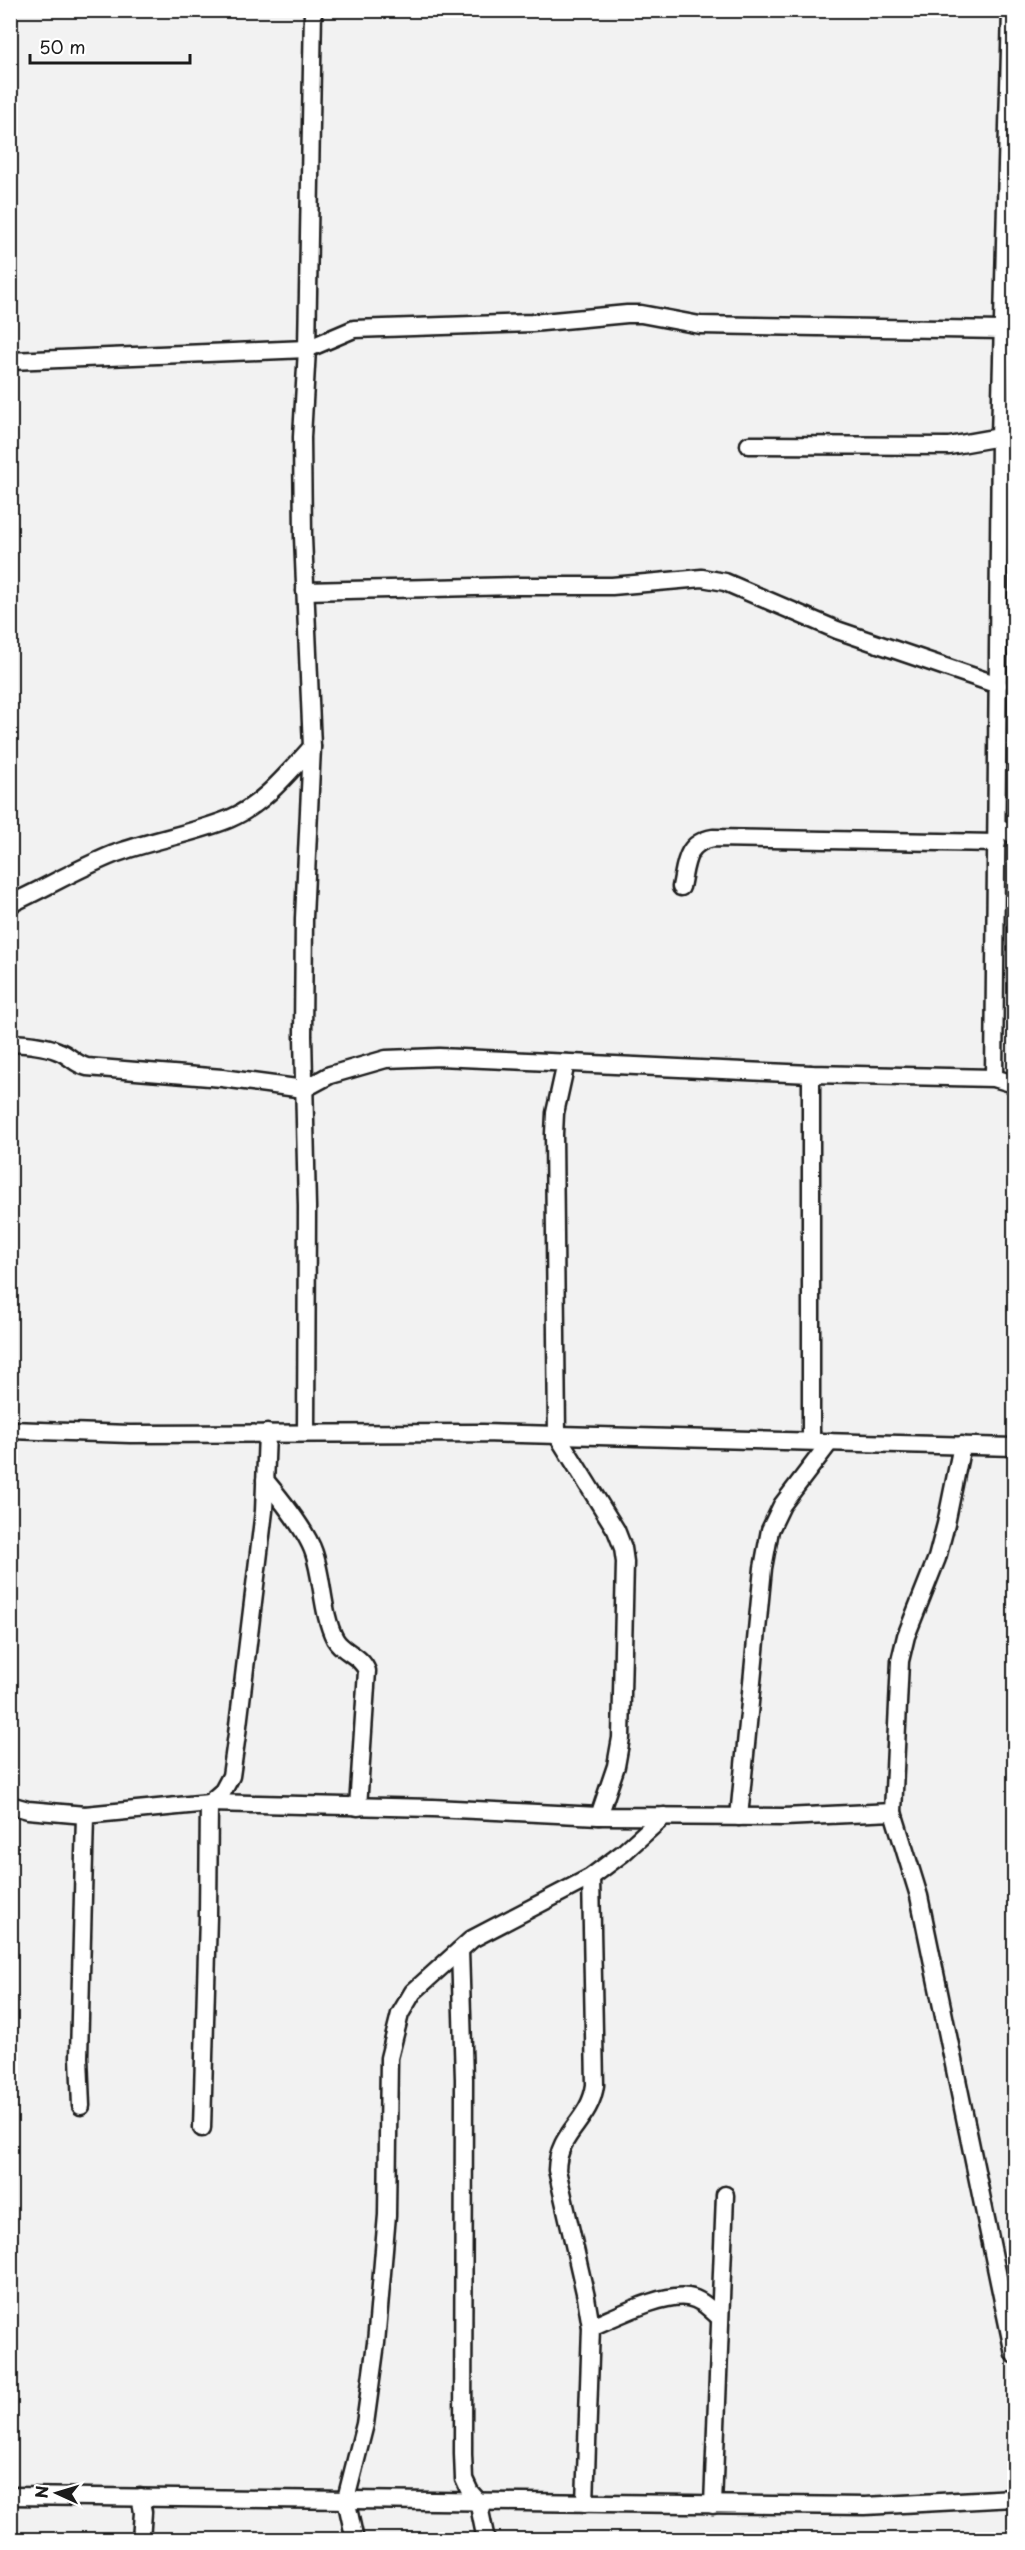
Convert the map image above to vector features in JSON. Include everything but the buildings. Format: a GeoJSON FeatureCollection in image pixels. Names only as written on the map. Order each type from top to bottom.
{"type":"FeatureCollection","features":[{"type":"Feature","properties":{"kind":"street"},"geometry":{"type":"LineString","coordinates":[[306,1433],[307,1207],[304,918],[312,747],[305,591],[302,437],[307,349],[313,10]]}},
{"type":"Feature","properties":{"kind":"street"},"geometry":{"type":"LineString","coordinates":[[994,1078],[1000,437],[1008,390],[1003,330],[1012,74],[1011,10]]}},
{"type":"Feature","properties":{"kind":"street"},"geometry":{"type":"LineString","coordinates":[[10,362],[307,349],[354,328],[532,323],[627,314],[641,314],[700,325],[1003,330]]}},
{"type":"Feature","properties":{"kind":"street"},"geometry":{"type":"LineString","coordinates":[[749,445],[949,446],[1000,437]]}},
{"type":"Feature","properties":{"kind":"street"},"geometry":{"type":"LineString","coordinates":[[305,591],[612,586],[702,578],[724,582],[837,630],[998,685]]}},
{"type":"Feature","properties":{"kind":"street"},"geometry":{"type":"LineString","coordinates":[[10,904],[113,855],[161,838],[231,818],[277,785],[312,747]]}},
{"type":"Feature","properties":{"kind":"street"},"geometry":{"type":"LineString","coordinates":[[681,887],[692,847],[700,840],[1014,835]]}},
{"type":"Feature","properties":{"kind":"street"},"geometry":{"type":"LineString","coordinates":[[10,1043],[31,1044],[59,1051],[76,1065],[87,1067],[222,1078],[304,1089],[330,1075],[386,1059],[440,1057],[811,1074],[994,1078],[1014,1083]]}},
{"type":"Feature","properties":{"kind":"street"},"geometry":{"type":"LineString","coordinates":[[566,1063],[555,1113],[554,1134],[557,1435],[616,1530],[623,1548],[621,1738],[616,1766],[599,1816]]}},
{"type":"Feature","properties":{"kind":"street"},"geometry":{"type":"LineString","coordinates":[[811,1074],[811,1441]]}},
{"type":"Feature","properties":{"kind":"street"},"geometry":{"type":"LineString","coordinates":[[10,1430],[557,1435],[1014,1447]]}},
{"type":"Feature","properties":{"kind":"street"},"geometry":{"type":"LineString","coordinates":[[202,2128],[209,1803],[223,1791],[231,1776],[251,1622],[265,1480],[267,1433]]}},
{"type":"Feature","properties":{"kind":"street"},"geometry":{"type":"LineString","coordinates":[[739,1816],[763,1568],[770,1530],[782,1505],[830,1442]]}},
{"type":"Feature","properties":{"kind":"street"},"geometry":{"type":"LineString","coordinates":[[962,1445],[937,1558],[906,1636],[900,1661],[893,1812],[919,1896],[1009,2303],[1014,2354]]}},
{"type":"Feature","properties":{"kind":"street"},"geometry":{"type":"LineString","coordinates":[[265,1480],[280,1498],[314,1552],[336,1639],[359,1658],[367,1671],[358,1807]]}},
{"type":"Feature","properties":{"kind":"street"},"geometry":{"type":"LineString","coordinates":[[10,1805],[28,1810],[85,1815],[209,1803],[599,1816],[739,1816],[893,1812]]}},
{"type":"Feature","properties":{"kind":"street"},"geometry":{"type":"LineString","coordinates":[[81,2106],[80,2024],[85,1815]]}},
{"type":"Feature","properties":{"kind":"street"},"geometry":{"type":"LineString","coordinates":[[355,2540],[346,2499],[365,2424],[376,2343],[387,2215],[389,2058],[400,2014],[413,1992],[472,1939],[591,1877],[664,1816]]}},
{"type":"Feature","properties":{"kind":"street"},"geometry":{"type":"LineString","coordinates":[[585,2503],[591,2328],[557,2170],[557,2157],[563,2140],[593,2101],[595,2085],[591,1877]]}},
{"type":"Feature","properties":{"kind":"street"},"geometry":{"type":"LineString","coordinates":[[460,1950],[464,2079],[464,2479],[470,2492],[478,2501],[486,2540]]}},
{"type":"Feature","properties":{"kind":"street"},"geometry":{"type":"LineString","coordinates":[[713,2505],[725,2195]]}},
{"type":"Feature","properties":{"kind":"street"},"geometry":{"type":"LineString","coordinates":[[591,2328],[670,2298],[688,2297],[702,2303],[719,2317]]}},
{"type":"Feature","properties":{"kind":"street"},"geometry":{"type":"LineString","coordinates":[[10,2496],[865,2506],[1014,2498]]}},
{"type":"Feature","properties":{"kind":"street"},"geometry":{"type":"LineString","coordinates":[[140,2497],[143,2512],[141,2540]]}}]}
